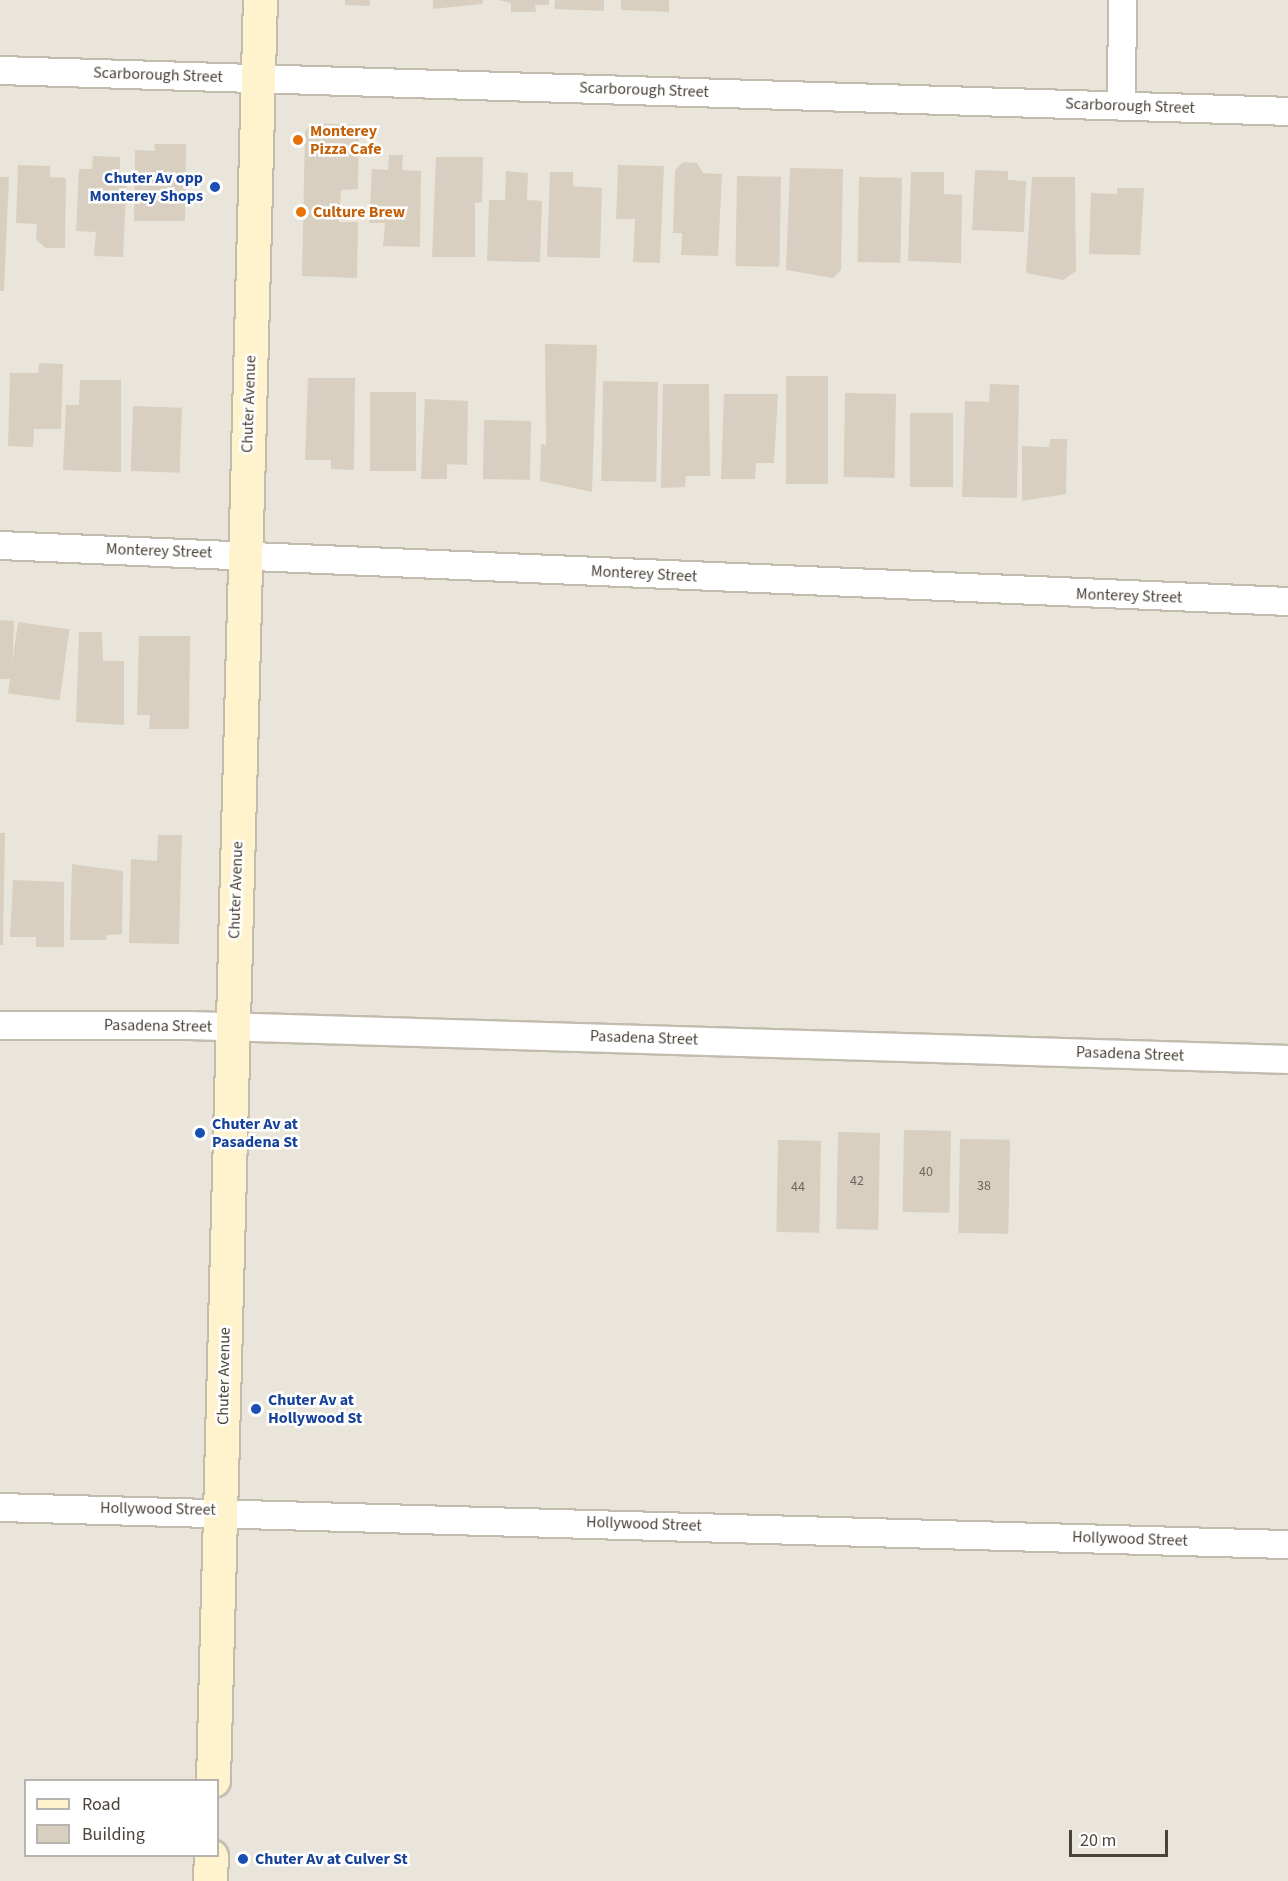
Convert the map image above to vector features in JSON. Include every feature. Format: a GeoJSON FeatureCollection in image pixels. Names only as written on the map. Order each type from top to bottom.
{"type":"FeatureCollection","features":[{"type":"Feature","properties":{"kind":"main road","name":"Chuter Avenue"},"geometry":{"type":"LineString","coordinates":[[213,1779],[260,0]]}},
{"type":"Feature","properties":{"kind":"main road"},"geometry":{"type":"LineString","coordinates":[[210,1881],[211,1857]]}},
{"type":"Feature","properties":{"kind":"street"},"geometry":{"type":"LineString","coordinates":[[1121,105],[1122,0]]}},
{"type":"Feature","properties":{"kind":"street","name":"Scarborough Street"},"geometry":{"type":"LineString","coordinates":[[0,70],[1288,111]]}},
{"type":"Feature","properties":{"kind":"street","name":"Monterey Street"},"geometry":{"type":"LineString","coordinates":[[0,545],[1288,600]]}},
{"type":"Feature","properties":{"kind":"street","name":"Pasadena Street"},"geometry":{"type":"LineString","coordinates":[[0,1025],[233,1028],[1288,1059]]}},
{"type":"Feature","properties":{"kind":"street","name":"Hollywood Street"},"geometry":{"type":"LineString","coordinates":[[0,1507],[221,1510],[1288,1544]]}},
{"type":"Feature","properties":{"kind":"shaded area"},"geometry":{"type":"Polygon","coordinates":[[[0,0],[1288,0],[1288,1881],[0,1881],[0,0]]]}},
{"type":"Feature","properties":{"kind":"building"},"geometry":{"type":"Polygon","coordinates":[[[345,0],[370,0],[370,6],[345,5],[345,0]]]}},
{"type":"Feature","properties":{"kind":"building"},"geometry":{"type":"Polygon","coordinates":[[[433,0],[483,0],[482,4],[433,9],[433,0]]]}},
{"type":"Feature","properties":{"kind":"building"},"geometry":{"type":"Polygon","coordinates":[[[499,0],[549,0],[549,5],[535,5],[536,12],[511,12],[511,3],[499,0]]]}},
{"type":"Feature","properties":{"kind":"building"},"geometry":{"type":"Polygon","coordinates":[[[555,0],[604,0],[604,11],[554,9],[555,0]]]}},
{"type":"Feature","properties":{"kind":"building"},"geometry":{"type":"Polygon","coordinates":[[[621,0],[669,0],[669,12],[621,10],[621,0]]]}},
{"type":"Feature","properties":{"kind":"building"},"geometry":{"type":"Polygon","coordinates":[[[314,123],[359,125],[358,189],[341,190],[339,222],[358,222],[357,278],[302,276],[305,131],[314,123]]]}},
{"type":"Feature","properties":{"kind":"building"},"geometry":{"type":"Polygon","coordinates":[[[154,144],[186,144],[185,221],[134,221],[135,150],[155,151],[154,144]]]}},
{"type":"Feature","properties":{"kind":"building"},"geometry":{"type":"Polygon","coordinates":[[[389,155],[403,155],[402,170],[421,171],[420,247],[383,246],[385,223],[369,223],[372,169],[388,170],[389,155]]]}},
{"type":"Feature","properties":{"kind":"building"},"geometry":{"type":"Polygon","coordinates":[[[93,156],[120,157],[120,173],[127,173],[123,257],[94,256],[96,232],[76,231],[79,169],[92,169],[93,156]]]}},
{"type":"Feature","properties":{"kind":"building"},"geometry":{"type":"Polygon","coordinates":[[[436,157],[483,157],[482,202],[475,203],[475,257],[432,257],[436,157]]]}},
{"type":"Feature","properties":{"kind":"building"},"geometry":{"type":"Polygon","coordinates":[[[683,162],[697,163],[703,173],[722,174],[718,256],[681,255],[682,233],[673,233],[675,170],[683,162]]]}},
{"type":"Feature","properties":{"kind":"building"},"geometry":{"type":"Polygon","coordinates":[[[18,165],[50,166],[50,177],[66,178],[65,248],[46,248],[36,240],[37,224],[16,223],[18,165]]]}},
{"type":"Feature","properties":{"kind":"building"},"geometry":{"type":"Polygon","coordinates":[[[618,165],[664,166],[660,263],[633,262],[635,219],[616,219],[618,165]]]}},
{"type":"Feature","properties":{"kind":"building"},"geometry":{"type":"Polygon","coordinates":[[[790,168],[843,169],[841,270],[833,278],[786,270],[790,168]]]}},
{"type":"Feature","properties":{"kind":"building"},"geometry":{"type":"Polygon","coordinates":[[[975,170],[1008,171],[1008,180],[1026,181],[1024,232],[972,230],[975,170]]]}},
{"type":"Feature","properties":{"kind":"building"},"geometry":{"type":"Polygon","coordinates":[[[506,171],[528,173],[527,200],[542,201],[540,262],[487,261],[489,200],[505,200],[506,171]]]}},
{"type":"Feature","properties":{"kind":"building"},"geometry":{"type":"Polygon","coordinates":[[[550,172],[573,172],[573,186],[602,188],[600,258],[547,257],[550,172]]]}},
{"type":"Feature","properties":{"kind":"building"},"geometry":{"type":"Polygon","coordinates":[[[911,172],[944,172],[944,194],[962,195],[961,263],[908,261],[911,172]]]}},
{"type":"Feature","properties":{"kind":"building"},"geometry":{"type":"Polygon","coordinates":[[[737,176],[781,177],[779,267],[735,266],[737,176]]]}},
{"type":"Feature","properties":{"kind":"building"},"geometry":{"type":"Polygon","coordinates":[[[0,177],[9,177],[4,291],[0,291],[0,177]]]}},
{"type":"Feature","properties":{"kind":"building"},"geometry":{"type":"Polygon","coordinates":[[[859,177],[902,178],[901,263],[858,262],[859,177]]]}},
{"type":"Feature","properties":{"kind":"building"},"geometry":{"type":"Polygon","coordinates":[[[1032,177],[1075,177],[1076,271],[1063,280],[1026,273],[1032,177]]]}},
{"type":"Feature","properties":{"kind":"building"},"geometry":{"type":"Polygon","coordinates":[[[1117,188],[1144,188],[1140,255],[1089,254],[1091,193],[1117,194],[1117,188]]]}},
{"type":"Feature","properties":{"kind":"building"},"geometry":{"type":"Polygon","coordinates":[[[545,344],[597,345],[592,492],[540,481],[541,444],[546,445],[545,344]]]}},
{"type":"Feature","properties":{"kind":"building"},"geometry":{"type":"Polygon","coordinates":[[[39,363],[63,364],[61,429],[34,429],[33,447],[8,446],[10,373],[38,373],[39,363]]]}},
{"type":"Feature","properties":{"kind":"building"},"geometry":{"type":"Polygon","coordinates":[[[786,376],[828,376],[828,484],[786,484],[786,376]]]}},
{"type":"Feature","properties":{"kind":"building"},"geometry":{"type":"Polygon","coordinates":[[[308,378],[355,378],[354,470],[331,469],[331,460],[305,460],[308,378]]]}},
{"type":"Feature","properties":{"kind":"building"},"geometry":{"type":"Polygon","coordinates":[[[80,380],[121,380],[121,472],[63,470],[66,405],[79,405],[80,380]]]}},
{"type":"Feature","properties":{"kind":"building"},"geometry":{"type":"Polygon","coordinates":[[[603,381],[658,382],[656,482],[601,481],[603,381]]]}},
{"type":"Feature","properties":{"kind":"building"},"geometry":{"type":"Polygon","coordinates":[[[663,384],[709,384],[710,476],[686,476],[685,487],[661,488],[663,384]]]}},
{"type":"Feature","properties":{"kind":"building"},"geometry":{"type":"Polygon","coordinates":[[[990,384],[1019,385],[1017,498],[962,497],[965,401],[989,402],[990,384]]]}},
{"type":"Feature","properties":{"kind":"building"},"geometry":{"type":"Polygon","coordinates":[[[370,392],[416,392],[416,471],[370,471],[370,392]]]}},
{"type":"Feature","properties":{"kind":"building"},"geometry":{"type":"Polygon","coordinates":[[[845,393],[896,394],[895,478],[844,477],[845,393]]]}},
{"type":"Feature","properties":{"kind":"building"},"geometry":{"type":"Polygon","coordinates":[[[724,394],[778,394],[774,463],[756,463],[755,479],[721,479],[724,394]]]}},
{"type":"Feature","properties":{"kind":"building"},"geometry":{"type":"Polygon","coordinates":[[[425,399],[468,401],[467,465],[447,464],[447,479],[421,479],[425,399]]]}},
{"type":"Feature","properties":{"kind":"building"},"geometry":{"type":"Polygon","coordinates":[[[133,406],[182,408],[180,473],[131,471],[133,406]]]}},
{"type":"Feature","properties":{"kind":"building"},"geometry":{"type":"Polygon","coordinates":[[[910,413],[953,413],[953,487],[910,487],[910,413]]]}},
{"type":"Feature","properties":{"kind":"building"},"geometry":{"type":"Polygon","coordinates":[[[484,420],[531,421],[530,480],[483,479],[484,420]]]}},
{"type":"Feature","properties":{"kind":"building"},"geometry":{"type":"Polygon","coordinates":[[[1050,439],[1067,439],[1066,494],[1022,501],[1022,446],[1049,447],[1050,439]]]}},
{"type":"Feature","properties":{"kind":"building"},"geometry":{"type":"Polygon","coordinates":[[[0,620],[14,621],[12,679],[0,679],[0,620]]]}},
{"type":"Feature","properties":{"kind":"building"},"geometry":{"type":"Polygon","coordinates":[[[18,622],[69,629],[59,701],[8,693],[18,622]]]}},
{"type":"Feature","properties":{"kind":"building"},"geometry":{"type":"Polygon","coordinates":[[[79,632],[102,632],[103,661],[124,661],[124,725],[76,722],[79,632]]]}},
{"type":"Feature","properties":{"kind":"building"},"geometry":{"type":"Polygon","coordinates":[[[139,636],[190,636],[189,729],[149,729],[150,715],[137,715],[139,636]]]}},
{"type":"Feature","properties":{"kind":"building"},"geometry":{"type":"Polygon","coordinates":[[[0,833],[5,833],[3,945],[0,945],[0,833]]]}},
{"type":"Feature","properties":{"kind":"building"},"geometry":{"type":"Polygon","coordinates":[[[158,835],[182,835],[179,944],[129,943],[131,859],[157,861],[158,835]]]}},
{"type":"Feature","properties":{"kind":"building"},"geometry":{"type":"Polygon","coordinates":[[[72,864],[123,871],[122,934],[107,935],[106,940],[70,940],[72,864]]]}},
{"type":"Feature","properties":{"kind":"building"},"geometry":{"type":"Polygon","coordinates":[[[13,880],[64,882],[64,947],[36,947],[36,937],[10,937],[13,880]]]}},
{"type":"Feature","properties":{"kind":"building"},"geometry":{"type":"Polygon","coordinates":[[[904,1130],[951,1131],[950,1213],[903,1212],[904,1130]]]}},
{"type":"Feature","properties":{"kind":"building"},"geometry":{"type":"Polygon","coordinates":[[[838,1132],[880,1133],[878,1230],[836,1229],[838,1132]]]}},
{"type":"Feature","properties":{"kind":"building"},"geometry":{"type":"Polygon","coordinates":[[[960,1139],[1010,1140],[1008,1234],[958,1233],[960,1139]]]}},
{"type":"Feature","properties":{"kind":"building"},"geometry":{"type":"Polygon","coordinates":[[[778,1140],[821,1141],[819,1233],[776,1232],[778,1140]]]}},
{"type":"Feature","properties":{"kind":"place","name":"Monterey Pizza Cafe"},"geometry":{"type":"Point","coordinates":[298,140]}},
{"type":"Feature","properties":{"kind":"place","name":"Chuter Av opp Monterey Shops"},"geometry":{"type":"Point","coordinates":[215,187]}},
{"type":"Feature","properties":{"kind":"place","name":"Culture Brew"},"geometry":{"type":"Point","coordinates":[301,212]}},
{"type":"Feature","properties":{"kind":"place","name":"Chuter Av at Pasadena St"},"geometry":{"type":"Point","coordinates":[200,1133]}},
{"type":"Feature","properties":{"kind":"place","name":"Chuter Av at Hollywood St"},"geometry":{"type":"Point","coordinates":[256,1409]}},
{"type":"Feature","properties":{"kind":"place","name":"Chuter Av at Culver St"},"geometry":{"type":"Point","coordinates":[243,1859]}}]}
